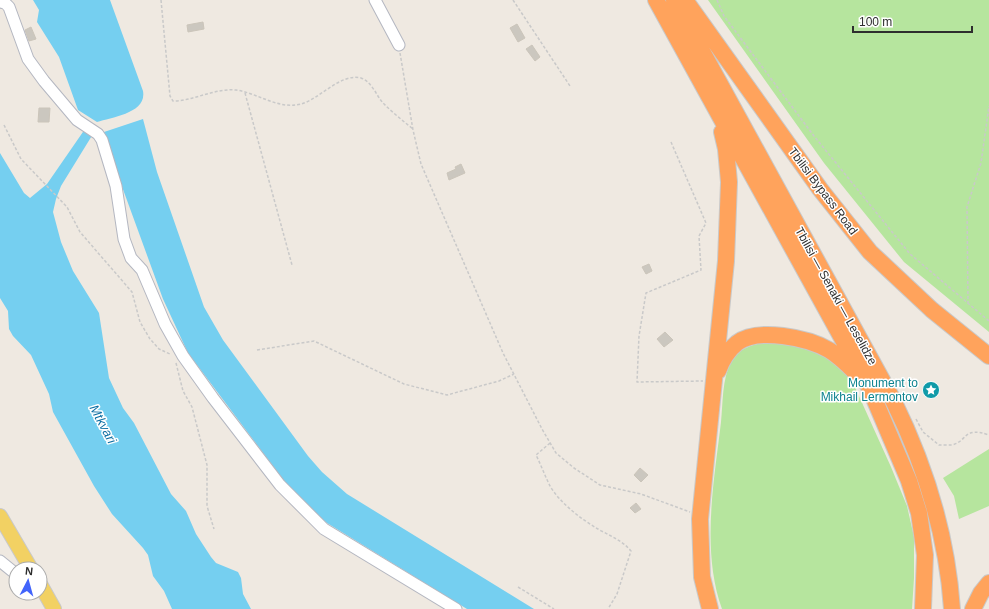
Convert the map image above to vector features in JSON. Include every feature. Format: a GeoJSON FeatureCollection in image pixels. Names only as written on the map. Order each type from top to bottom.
{"type":"FeatureCollection","features":[{"type":"Feature","properties":{"kind":"highway","name":"Tbilisi — Senaki — Leselidze"},"geometry":{"type":"LineString","coordinates":[[656,0],[865,381],[894,445],[915,498],[919,513],[925,555],[923,609]]}},
{"type":"Feature","properties":{"kind":"highway","name":"Tbilisi — Senaki — Leselidze"},"geometry":{"type":"LineString","coordinates":[[674,0],[893,400],[909,433],[928,482],[943,536],[948,565],[952,609]]}},
{"type":"Feature","properties":{"kind":"highway","name":"Tbilisi Bypass Road"},"geometry":{"type":"LineString","coordinates":[[685,0],[820,189],[870,252],[926,305],[989,356]]}},
{"type":"Feature","properties":{"kind":"highway"},"geometry":{"type":"LineString","coordinates":[[710,609],[702,577],[700,518],[726,261],[729,182],[726,149],[714,106]]}},
{"type":"Feature","properties":{"kind":"highway"},"geometry":{"type":"LineString","coordinates":[[715,380],[725,356],[737,343],[752,336],[771,335],[802,340],[823,347],[839,357],[865,381]]}},
{"type":"Feature","properties":{"kind":"highway"},"geometry":{"type":"LineString","coordinates":[[973,609],[981,593],[989,583]]}},
{"type":"Feature","properties":{"kind":"main road"},"geometry":{"type":"LineString","coordinates":[[0,516],[26,561]]}},
{"type":"Feature","properties":{"kind":"street"},"geometry":{"type":"LineString","coordinates":[[375,0],[399,45]]}},
{"type":"Feature","properties":{"kind":"street"},"geometry":{"type":"LineString","coordinates":[[0,2],[5,3],[9,7],[28,59],[44,81],[77,120],[98,134],[102,140],[116,186],[124,239],[131,258],[142,270],[165,324],[183,356],[213,398],[280,485],[324,529],[456,609]]}},
{"type":"Feature","properties":{"kind":"street"},"geometry":{"type":"LineString","coordinates":[[0,561],[8,568]]}},
{"type":"Feature","properties":{"kind":"path"},"geometry":{"type":"LineString","coordinates":[[161,0],[170,96],[172,101],[220,91],[236,90],[280,104],[301,104],[320,96],[340,82],[355,77],[363,79],[374,88],[383,103],[413,130]]}},
{"type":"Feature","properties":{"kind":"path"},"geometry":{"type":"LineString","coordinates":[[513,0],[570,86]]}},
{"type":"Feature","properties":{"kind":"path"},"geometry":{"type":"LineString","coordinates":[[717,0],[724,16],[814,136],[910,254],[989,321]]}},
{"type":"Feature","properties":{"kind":"path"},"geometry":{"type":"LineString","coordinates":[[399,45],[413,130],[421,164],[514,374],[556,453],[574,468],[600,485],[641,494],[689,512],[700,518]]}},
{"type":"Feature","properties":{"kind":"path"},"geometry":{"type":"LineString","coordinates":[[245,93],[292,265]]}},
{"type":"Feature","properties":{"kind":"path"},"geometry":{"type":"LineString","coordinates":[[968,304],[967,207],[981,163],[989,106]]}},
{"type":"Feature","properties":{"kind":"path"},"geometry":{"type":"LineString","coordinates":[[4,125],[21,159],[67,207],[80,232],[132,292],[140,322],[150,339],[159,349],[174,355]]}},
{"type":"Feature","properties":{"kind":"path"},"geometry":{"type":"LineString","coordinates":[[672,142],[706,223],[699,236],[701,270],[646,293],[639,336],[637,382],[658,383],[715,380]]}},
{"type":"Feature","properties":{"kind":"path"},"geometry":{"type":"LineString","coordinates":[[257,350],[314,341],[404,384],[447,394],[499,381],[514,374]]}},
{"type":"Feature","properties":{"kind":"path"},"geometry":{"type":"LineString","coordinates":[[175,362],[183,391],[192,408],[207,465],[207,506],[214,529]]}},
{"type":"Feature","properties":{"kind":"path"},"geometry":{"type":"LineString","coordinates":[[915,418],[923,432],[939,445],[953,444],[968,433],[980,432],[989,435]]}},
{"type":"Feature","properties":{"kind":"path"},"geometry":{"type":"LineString","coordinates":[[550,443],[536,455],[550,486],[556,494],[573,510],[598,528],[624,542],[631,551],[617,594],[608,609]]}},
{"type":"Feature","properties":{"kind":"path"},"geometry":{"type":"LineString","coordinates":[[518,587],[554,609]]}},
{"type":"Feature","properties":{"kind":"green space"},"geometry":{"type":"Polygon","coordinates":[[[708,0],[989,0],[989,332],[904,262],[824,163],[708,0]]]}},
{"type":"Feature","properties":{"kind":"green space"},"geometry":{"type":"Polygon","coordinates":[[[776,341],[814,347],[844,370],[854,385],[907,506],[914,537],[912,609],[722,609],[712,563],[711,516],[723,391],[726,376],[731,362],[739,352],[750,346],[776,341]]]}},
{"type":"Feature","properties":{"kind":"green space"},"geometry":{"type":"Polygon","coordinates":[[[989,449],[989,506],[959,519],[954,496],[943,478],[989,449]]]}},
{"type":"Feature","properties":{"kind":"water"},"geometry":{"type":"Polygon","coordinates":[[[33,0],[110,0],[143,91],[143,98],[140,104],[127,113],[97,122],[78,110],[59,57],[37,22],[39,10],[33,0]]]}},
{"type":"Feature","properties":{"kind":"water"},"geometry":{"type":"Polygon","coordinates":[[[143,119],[157,172],[204,307],[223,340],[308,456],[322,472],[347,494],[534,609],[467,609],[327,523],[311,511],[285,482],[188,353],[163,299],[105,140],[104,132],[143,119]]]}},
{"type":"Feature","properties":{"kind":"water","name":"Mtkvari"},"geometry":{"type":"Polygon","coordinates":[[[85,129],[93,134],[61,186],[53,212],[61,242],[73,271],[99,313],[109,378],[123,408],[134,423],[171,494],[186,511],[196,534],[211,557],[216,563],[238,572],[241,578],[243,594],[251,609],[172,609],[164,591],[153,576],[148,555],[112,514],[94,486],[53,412],[49,394],[31,355],[13,336],[9,329],[8,311],[0,298],[0,153],[24,193],[30,198],[47,184],[85,129]]]}},
{"type":"Feature","properties":{"kind":"building"},"geometry":{"type":"Polygon","coordinates":[[[203,22],[204,29],[188,32],[187,25],[203,22]]]}},
{"type":"Feature","properties":{"kind":"building"},"geometry":{"type":"Polygon","coordinates":[[[517,24],[525,38],[518,42],[510,28],[517,24]]]}},
{"type":"Feature","properties":{"kind":"building"},"geometry":{"type":"Polygon","coordinates":[[[31,27],[36,39],[29,41],[25,30],[31,27]]]}},
{"type":"Feature","properties":{"kind":"building"},"geometry":{"type":"Polygon","coordinates":[[[532,45],[540,57],[535,61],[526,49],[532,45]]]}},
{"type":"Feature","properties":{"kind":"building"},"geometry":{"type":"Polygon","coordinates":[[[39,108],[50,108],[49,122],[38,122],[39,108]]]}},
{"type":"Feature","properties":{"kind":"building"},"geometry":{"type":"Polygon","coordinates":[[[461,164],[465,173],[449,180],[447,173],[456,169],[455,167],[461,164]]]}},
{"type":"Feature","properties":{"kind":"building"},"geometry":{"type":"Polygon","coordinates":[[[649,264],[652,271],[646,274],[642,267],[649,264]]]}},
{"type":"Feature","properties":{"kind":"building"},"geometry":{"type":"Polygon","coordinates":[[[665,332],[673,340],[664,347],[657,339],[665,332]]]}},
{"type":"Feature","properties":{"kind":"building"},"geometry":{"type":"Polygon","coordinates":[[[640,468],[648,475],[641,482],[634,475],[640,468]]]}},
{"type":"Feature","properties":{"kind":"building"},"geometry":{"type":"Polygon","coordinates":[[[636,503],[641,509],[635,513],[630,508],[636,503]]]}},
{"type":"Feature","properties":{"kind":"place","name":"Monument to Mikhail Lermontov"},"geometry":{"type":"Point","coordinates":[931,390]}}]}
